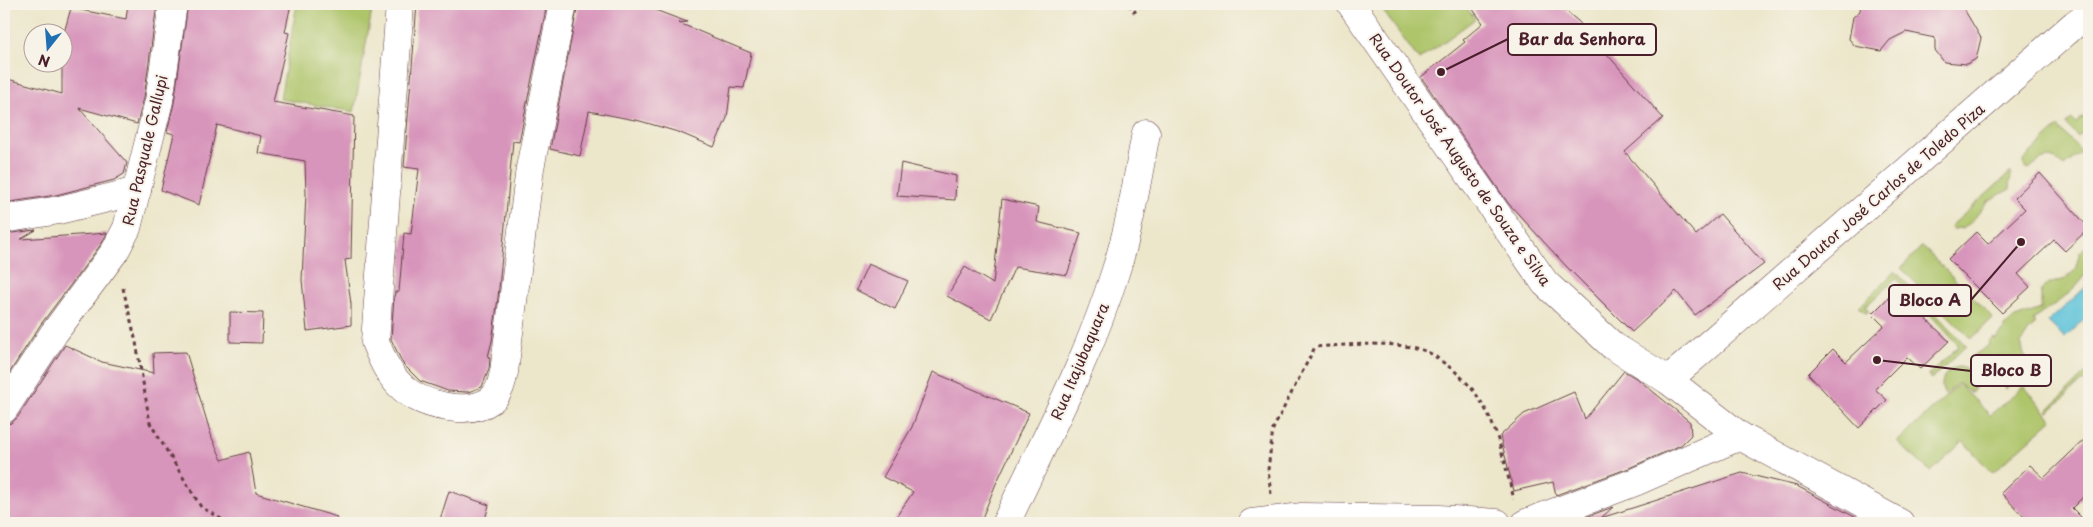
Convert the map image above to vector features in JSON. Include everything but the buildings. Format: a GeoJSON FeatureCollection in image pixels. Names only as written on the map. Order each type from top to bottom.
{"type":"FeatureCollection","features":[{"type":"Feature","properties":{"kind":"street","name":"Rua Pasquale Gallupi"},"geometry":{"type":"LineString","coordinates":[[4,409],[54,333],[115,251],[127,228],[159,101],[173,4]]}},
{"type":"Feature","properties":{"kind":"street"},"geometry":{"type":"LineString","coordinates":[[400,4],[375,342],[385,365],[404,390],[428,402],[454,408],[474,407],[492,400],[500,388],[504,372],[530,168],[563,4]]}},
{"type":"Feature","properties":{"kind":"street","name":"Rua Doutor José Augusto de Souza e Silva"},"geometry":{"type":"LineString","coordinates":[[1351,4],[1546,283],[1613,346],[1668,380],[1740,436],[1900,523]]}},
{"type":"Feature","properties":{"kind":"street","name":"Rua Doutor José Carlos de Toledo Piza"},"geometry":{"type":"LineString","coordinates":[[1668,380],[2067,30],[2089,14]]}},
{"type":"Feature","properties":{"kind":"street","name":"Rua Itajubaquara"},"geometry":{"type":"LineString","coordinates":[[1006,523],[1094,333],[1116,272],[1133,204],[1146,133]]}},
{"type":"Feature","properties":{"kind":"street"},"geometry":{"type":"LineString","coordinates":[[4,219],[59,210],[137,191]]}},
{"type":"Feature","properties":{"kind":"street"},"geometry":{"type":"LineString","coordinates":[[1263,522],[1311,517],[1439,519],[1513,517],[1635,482],[1740,436]]}},
{"type":"Feature","properties":{"kind":"path"},"geometry":{"type":"LineString","coordinates":[[726,4],[730,8]]}},
{"type":"Feature","properties":{"kind":"path"},"geometry":{"type":"LineString","coordinates":[[1129,4],[1134,12],[1146,4]]}},
{"type":"Feature","properties":{"kind":"path"},"geometry":{"type":"LineString","coordinates":[[115,251],[136,342],[150,423],[201,507],[228,523]]}},
{"type":"Feature","properties":{"kind":"path"},"geometry":{"type":"LineString","coordinates":[[1263,522],[1273,429],[1314,347],[1407,346],[1427,351],[1460,374],[1482,401],[1493,425],[1513,517]]}},
{"type":"Feature","properties":{"kind":"green space"},"geometry":{"type":"Polygon","coordinates":[[[297,4],[373,4],[354,112],[280,99],[297,4]]]}},
{"type":"Feature","properties":{"kind":"green space"},"geometry":{"type":"Polygon","coordinates":[[[1378,4],[1464,4],[1475,19],[1419,60],[1378,4]]]}},
{"type":"Feature","properties":{"kind":"green space"},"geometry":{"type":"Polygon","coordinates":[[[2089,112],[2089,127],[2078,137],[2066,124],[2072,119],[2076,123],[2089,112]]]}},
{"type":"Feature","properties":{"kind":"green space"},"geometry":{"type":"Polygon","coordinates":[[[2058,127],[2082,152],[2064,166],[2054,159],[2046,158],[2029,169],[2024,166],[2023,161],[2058,127]]]}},
{"type":"Feature","properties":{"kind":"green space"},"geometry":{"type":"Polygon","coordinates":[[[2011,172],[2010,189],[1988,201],[1963,229],[1957,228],[1954,230],[1951,226],[2011,172]]]}},
{"type":"Feature","properties":{"kind":"green space"},"geometry":{"type":"Polygon","coordinates":[[[2089,243],[2090,264],[2083,278],[2071,292],[2033,320],[2035,325],[2029,330],[2021,343],[2024,355],[2033,369],[2031,377],[2020,375],[2005,389],[2005,378],[1998,374],[1990,373],[1973,356],[1989,345],[1988,342],[1993,338],[1996,339],[2004,330],[2004,326],[2015,318],[2041,309],[2041,291],[2045,285],[2065,279],[2075,270],[2080,252],[2089,243]]]}},
{"type":"Feature","properties":{"kind":"green space"},"geometry":{"type":"Polygon","coordinates":[[[1922,246],[1993,318],[1971,339],[1901,268],[1922,246]]]}},
{"type":"Feature","properties":{"kind":"green space"},"geometry":{"type":"Polygon","coordinates":[[[1895,271],[1966,346],[1931,379],[1928,375],[1959,346],[1896,278],[1865,307],[1869,311],[1866,313],[1859,307],[1895,271]]]}},
{"type":"Feature","properties":{"kind":"green space"},"geometry":{"type":"Polygon","coordinates":[[[1960,367],[1968,370],[1974,377],[1976,383],[1972,393],[1958,383],[1945,395],[1942,386],[1944,377],[1951,370],[1960,367]]]}},
{"type":"Feature","properties":{"kind":"green space"},"geometry":{"type":"Polygon","coordinates":[[[2089,370],[2089,381],[2081,382],[2049,412],[2047,411],[2089,370]]]}},
{"type":"Feature","properties":{"kind":"green space"},"geometry":{"type":"Polygon","coordinates":[[[1959,384],[1990,415],[2024,386],[2052,420],[1992,473],[1963,441],[1931,472],[1897,442],[1959,384]]]}},
{"type":"Feature","properties":{"kind":"water"},"geometry":{"type":"Polygon","coordinates":[[[2089,284],[2089,315],[2065,338],[2048,322],[2089,284]]]}},
{"type":"Feature","properties":{"kind":"place","name":"Bar da Senhora"},"geometry":{"type":"Point","coordinates":[1441,72]}},
{"type":"Feature","properties":{"kind":"place","name":"Bloco A"},"geometry":{"type":"Point","coordinates":[2021,242]}},
{"type":"Feature","properties":{"kind":"place","name":"Bloco B"},"geometry":{"type":"Point","coordinates":[1877,360]}}]}
